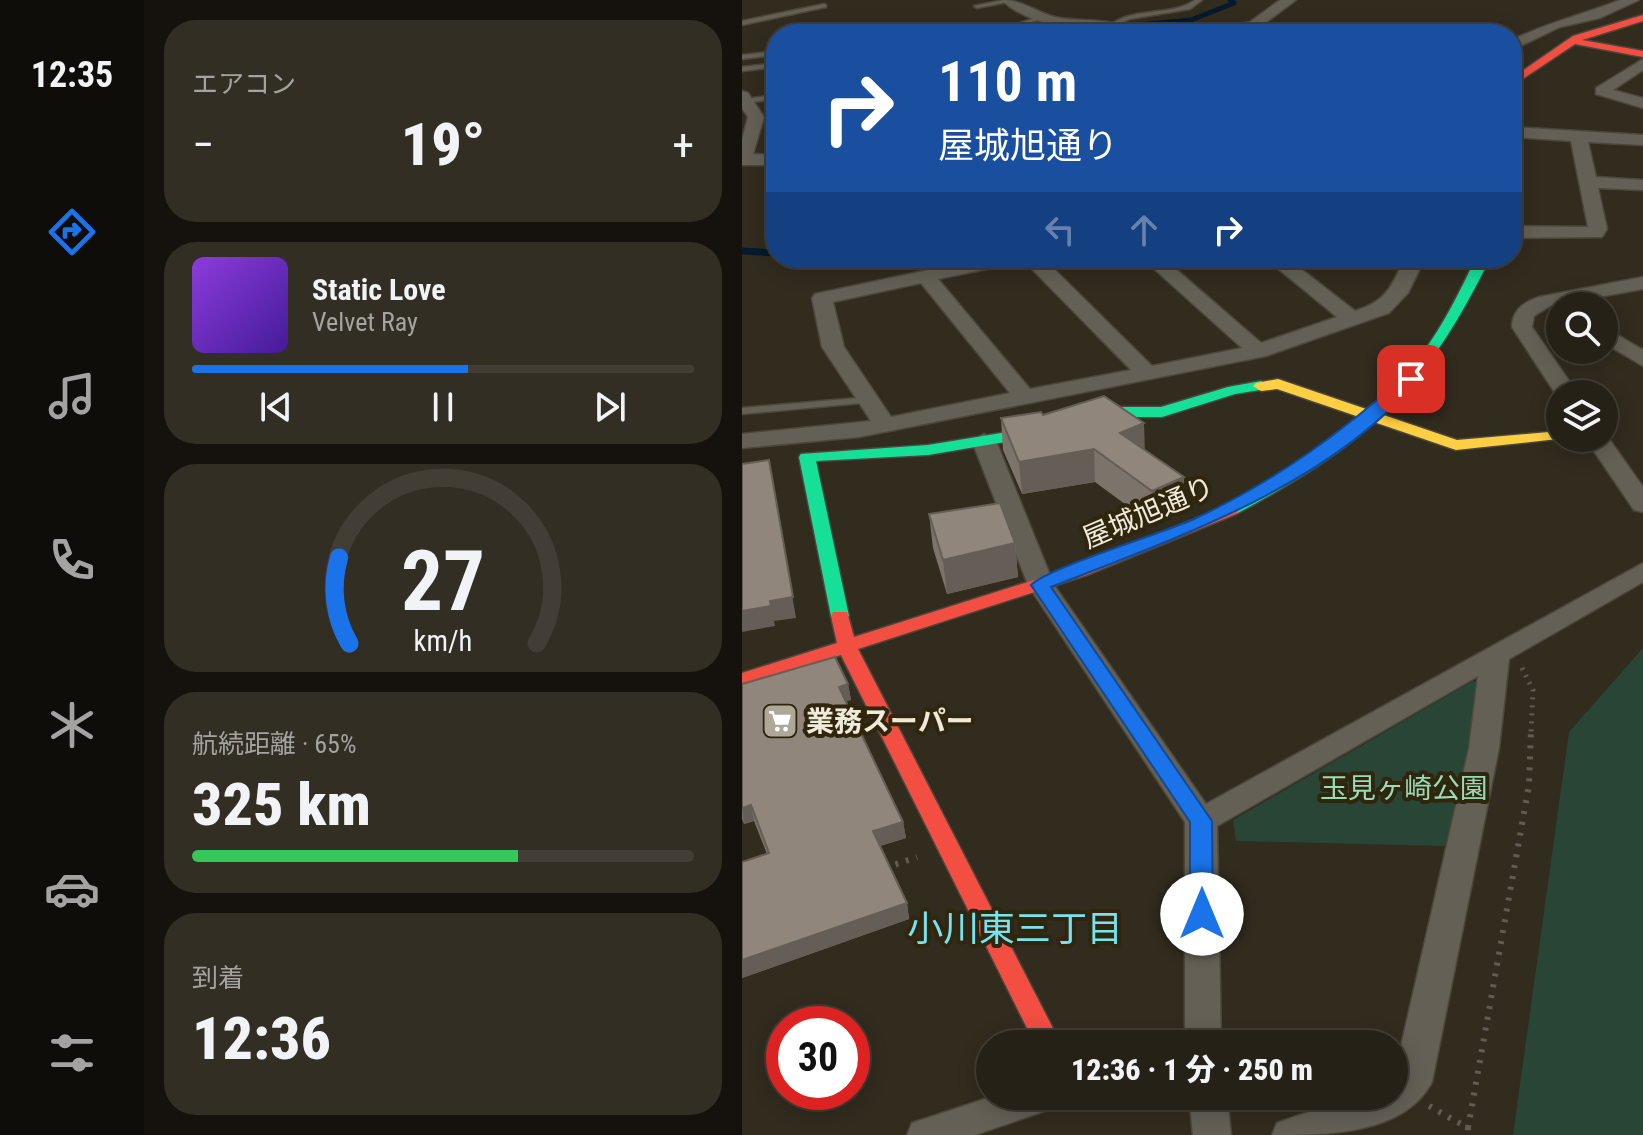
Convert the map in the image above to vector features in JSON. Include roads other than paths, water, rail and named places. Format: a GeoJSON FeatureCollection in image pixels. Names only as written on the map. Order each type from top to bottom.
{"type":"FeatureCollection","features":[{"type":"Feature","properties":{"kind":"street"},"geometry":{"type":"LineString","coordinates":[[1267,24],[1289,0]]}},
{"type":"Feature","properties":{"kind":"street"},"geometry":{"type":"LineString","coordinates":[[1522,41],[1555,24],[1595,15],[1632,0]]}},
{"type":"Feature","properties":{"kind":"street"},"geometry":{"type":"LineString","coordinates":[[1010,1],[1020,9],[1046,16],[1097,24]]}},
{"type":"Feature","properties":{"kind":"street"},"geometry":{"type":"LineString","coordinates":[[1522,76],[1574,41],[1643,18]]}},
{"type":"Feature","properties":{"kind":"street"},"geometry":{"type":"LineString","coordinates":[[1574,41],[1643,54]]}},
{"type":"Feature","properties":{"kind":"street"},"geometry":{"type":"LineString","coordinates":[[1643,63],[1601,91],[1643,103]]}},
{"type":"Feature","properties":{"kind":"street"},"geometry":{"type":"LineString","coordinates":[[744,99],[756,117],[756,126],[743,159],[766,160]]}},
{"type":"Feature","properties":{"kind":"street"},"geometry":{"type":"LineString","coordinates":[[1522,133],[1643,140]]}},
{"type":"Feature","properties":{"kind":"street"},"geometry":{"type":"LineString","coordinates":[[1522,232],[1595,233],[1598,229],[1578,136]]}},
{"type":"Feature","properties":{"kind":"street"},"geometry":{"type":"LineString","coordinates":[[1586,182],[1643,185]]}},
{"type":"Feature","properties":{"kind":"street"},"geometry":{"type":"LineString","coordinates":[[885,424],[833,347],[822,298],[964,268]]}},
{"type":"Feature","properties":{"kind":"street"},"geometry":{"type":"LineString","coordinates":[[1042,268],[1147,373]]}},
{"type":"Feature","properties":{"kind":"street"},"geometry":{"type":"LineString","coordinates":[[1163,268],[1258,351]]}},
{"type":"Feature","properties":{"kind":"street"},"geometry":{"type":"LineString","coordinates":[[1288,268],[1352,319]]}},
{"type":"Feature","properties":{"kind":"street"},"geometry":{"type":"LineString","coordinates":[[742,441],[885,424],[1258,351],[1382,309],[1392,301],[1404,268]]}},
{"type":"Feature","properties":{"kind":"street","name":"屋城旭通り"},"geometry":{"type":"LineString","coordinates":[[742,680],[1041,585],[1136,551],[1241,503],[1323,453],[1372,416],[1411,379],[1435,348],[1478,268]]}},
{"type":"Feature","properties":{"kind":"street"},"geometry":{"type":"LineString","coordinates":[[925,276],[1025,397]]}},
{"type":"Feature","properties":{"kind":"street"},"geometry":{"type":"LineString","coordinates":[[1608,292],[1642,284]]}},
{"type":"Feature","properties":{"kind":"street"},"geometry":{"type":"LineString","coordinates":[[1546,305],[1531,307],[1521,323],[1546,362]]}},
{"type":"Feature","properties":{"kind":"street"},"geometry":{"type":"LineString","coordinates":[[1618,343],[1643,360]]}},
{"type":"Feature","properties":{"kind":"street"},"geometry":{"type":"LineString","coordinates":[[1041,1030],[847,647],[807,457],[928,450],[1070,426],[1115,412],[1162,412],[1233,390],[1278,384],[1456,445],[1546,437]]}},
{"type":"Feature","properties":{"kind":"street"},"geometry":{"type":"LineString","coordinates":[[984,441],[1041,585],[1201,821],[1196,1030]]}},
{"type":"Feature","properties":{"kind":"street"},"geometry":{"type":"LineString","coordinates":[[1607,452],[1643,505]]}},
{"type":"Feature","properties":{"kind":"street"},"geometry":{"type":"LineString","coordinates":[[1201,821],[1643,571]]}},
{"type":"Feature","properties":{"kind":"street"},"geometry":{"type":"LineString","coordinates":[[1291,1135],[1394,1102],[1413,1082],[1484,748],[1495,656]]}},
{"type":"Feature","properties":{"kind":"street"},"geometry":{"type":"LineString","coordinates":[[926,1135],[1001,1110]]}},
{"type":"Feature","properties":{"kind":"street"},"geometry":{"type":"LineString","coordinates":[[1209,1110],[1212,1135]]}},
{"type":"Feature","properties":{"kind":"lane"},"geometry":{"type":"LineString","coordinates":[[1123,24],[1128,17],[1188,8],[1199,0]]}},
{"type":"Feature","properties":{"kind":"lane"},"geometry":{"type":"LineString","coordinates":[[977,6],[1010,1]]}},
{"type":"Feature","properties":{"kind":"lane"},"geometry":{"type":"LineString","coordinates":[[742,23],[824,6]]}},
{"type":"Feature","properties":{"kind":"lane"},"geometry":{"type":"LineString","coordinates":[[1021,24],[1046,16]]}},
{"type":"Feature","properties":{"kind":"lane"},"geometry":{"type":"LineString","coordinates":[[742,57],[766,54]]}},
{"type":"Feature","properties":{"kind":"lane"},"geometry":{"type":"LineString","coordinates":[[742,69],[766,66]]}},
{"type":"Feature","properties":{"kind":"lane"},"geometry":{"type":"LineString","coordinates":[[744,99],[766,98]]}},
{"type":"Feature","properties":{"kind":"lane"},"geometry":{"type":"LineString","coordinates":[[742,411],[869,400]]}},
{"type":"Feature","properties":{"kind":"waterway"},"geometry":{"type":"LineString","coordinates":[[1147,24],[1191,20],[1234,3],[1230,0]]}},
{"type":"Feature","properties":{"kind":"waterway"},"geometry":{"type":"LineString","coordinates":[[742,251],[766,252]]}},
{"type":"Feature","properties":{"kind":"place","name":"業務スーパー"},"geometry":{"type":"Point","coordinates":[780,721]}},
{"type":"Feature","properties":{"kind":"district","name":"小川東三丁目"},"geometry":{"type":"Point","coordinates":[1015,928]}},
{"type":"Feature","properties":{"kind":"park label","name":"玉見ヶ崎公園"},"geometry":{"type":"Point","coordinates":[1404,788]}}]}
